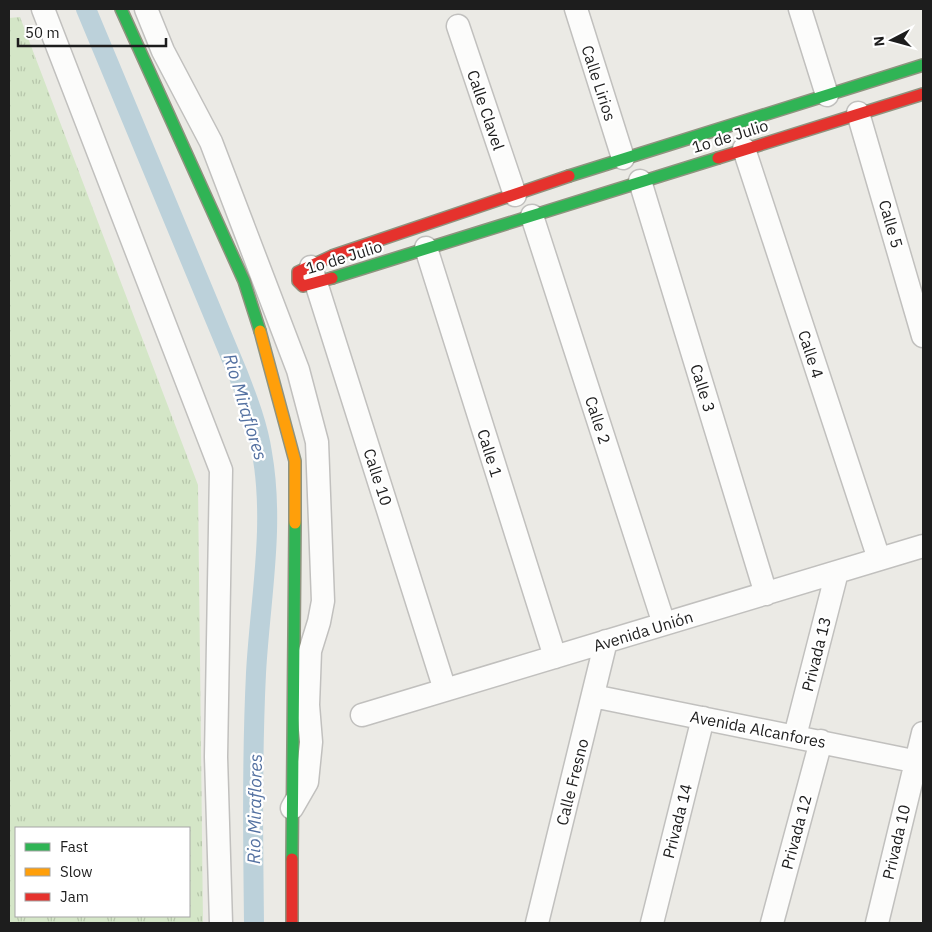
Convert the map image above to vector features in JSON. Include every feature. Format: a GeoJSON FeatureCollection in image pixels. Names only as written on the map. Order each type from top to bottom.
{"type":"FeatureCollection","features":[{"type":"Feature","properties":{"kind":"street"},"geometry":{"type":"LineString","coordinates":[[43,9],[221,470],[216,756],[221,923]]}},
{"type":"Feature","properties":{"kind":"street"},"geometry":{"type":"LineString","coordinates":[[121,9],[244,281],[265,346],[295,461],[292,923]]}},
{"type":"Feature","properties":{"kind":"street"},"geometry":{"type":"LineString","coordinates":[[146,9],[163,51],[211,142],[298,370],[317,442],[323,601],[310,651],[308,705],[312,742],[307,782],[292,808]]}},
{"type":"Feature","properties":{"kind":"street","name":"Calle Lirios"},"geometry":{"type":"LineString","coordinates":[[576,9],[623,158]]}},
{"type":"Feature","properties":{"kind":"street"},"geometry":{"type":"LineString","coordinates":[[800,9],[827,95]]}},
{"type":"Feature","properties":{"kind":"street","name":"Calle Clavel"},"geometry":{"type":"LineString","coordinates":[[458,26],[515,195]]}},
{"type":"Feature","properties":{"kind":"street","name":"1o de Julio"},"geometry":{"type":"LineString","coordinates":[[314,274],[515,195],[623,158],[923,65]]}},
{"type":"Feature","properties":{"kind":"street","name":"1o de Julio"},"geometry":{"type":"LineString","coordinates":[[314,274],[426,248],[923,94]]}},
{"type":"Feature","properties":{"kind":"street","name":"Calle 5"},"geometry":{"type":"LineString","coordinates":[[858,113],[923,336]]}},
{"type":"Feature","properties":{"kind":"street","name":"Calle 4"},"geometry":{"type":"LineString","coordinates":[[744,149],[879,559]]}},
{"type":"Feature","properties":{"kind":"street","name":"Calle 3"},"geometry":{"type":"LineString","coordinates":[[640,182],[766,594]]}},
{"type":"Feature","properties":{"kind":"street","name":"Calle 2"},"geometry":{"type":"LineString","coordinates":[[532,216],[664,624]]}},
{"type":"Feature","properties":{"kind":"street","name":"Calle 1"},"geometry":{"type":"LineString","coordinates":[[426,248],[555,657]]}},
{"type":"Feature","properties":{"kind":"street","name":"Calle 10"},"geometry":{"type":"LineString","coordinates":[[314,274],[445,690]]}},
{"type":"Feature","properties":{"kind":"street","name":"Avenida Unión"},"geometry":{"type":"LineString","coordinates":[[362,715],[923,546]]}},
{"type":"Feature","properties":{"kind":"street","name":"Privada 13"},"geometry":{"type":"LineString","coordinates":[[795,736],[837,572]]}},
{"type":"Feature","properties":{"kind":"street","name":"Calle Fresno"},"geometry":{"type":"LineString","coordinates":[[537,923],[606,642]]}},
{"type":"Feature","properties":{"kind":"street","name":"Avenida Alcanfores"},"geometry":{"type":"LineString","coordinates":[[593,696],[919,762]]}},
{"type":"Feature","properties":{"kind":"street","name":"Privada 14"},"geometry":{"type":"LineString","coordinates":[[652,923],[703,718]]}},
{"type":"Feature","properties":{"kind":"street","name":"Privada 10"},"geometry":{"type":"LineString","coordinates":[[877,923],[919,762],[923,733]]}},
{"type":"Feature","properties":{"kind":"street","name":"Privada 12"},"geometry":{"type":"LineString","coordinates":[[772,923],[821,741]]}},
{"type":"Feature","properties":{"kind":"green space"},"geometry":{"type":"Polygon","coordinates":[[[20,17],[198,485],[203,923],[9,923],[9,18],[20,17]]]}},
{"type":"Feature","properties":{"kind":"waterway","name":"Rio Miraflores"},"geometry":{"type":"LineString","coordinates":[[86,9],[238,374],[260,443],[266,480],[267,535],[256,673],[253,798],[254,923]]}},
{"type":"Feature","properties":{"kind":"traffic: fast"},"geometry":{"type":"LineString","coordinates":[[121,9],[244,281],[260,331]]}},
{"type":"Feature","properties":{"kind":"traffic: fast"},"geometry":{"type":"LineString","coordinates":[[569,176],[923,65]]}},
{"type":"Feature","properties":{"kind":"traffic: fast"},"geometry":{"type":"LineString","coordinates":[[332,278],[718,158]]}},
{"type":"Feature","properties":{"kind":"traffic: fast"},"geometry":{"type":"LineString","coordinates":[[292,859],[295,523]]}},
{"type":"Feature","properties":{"kind":"traffic: slow"},"geometry":{"type":"LineString","coordinates":[[260,331],[295,461],[295,523]]}},
{"type":"Feature","properties":{"kind":"traffic: jam"},"geometry":{"type":"LineString","coordinates":[[718,158],[923,94]]}},
{"type":"Feature","properties":{"kind":"traffic: jam"},"geometry":{"type":"LineString","coordinates":[[332,278],[303,286],[298,281],[298,272],[332,256],[569,176]]}},
{"type":"Feature","properties":{"kind":"traffic: jam"},"geometry":{"type":"LineString","coordinates":[[292,859],[292,923]]}}]}
